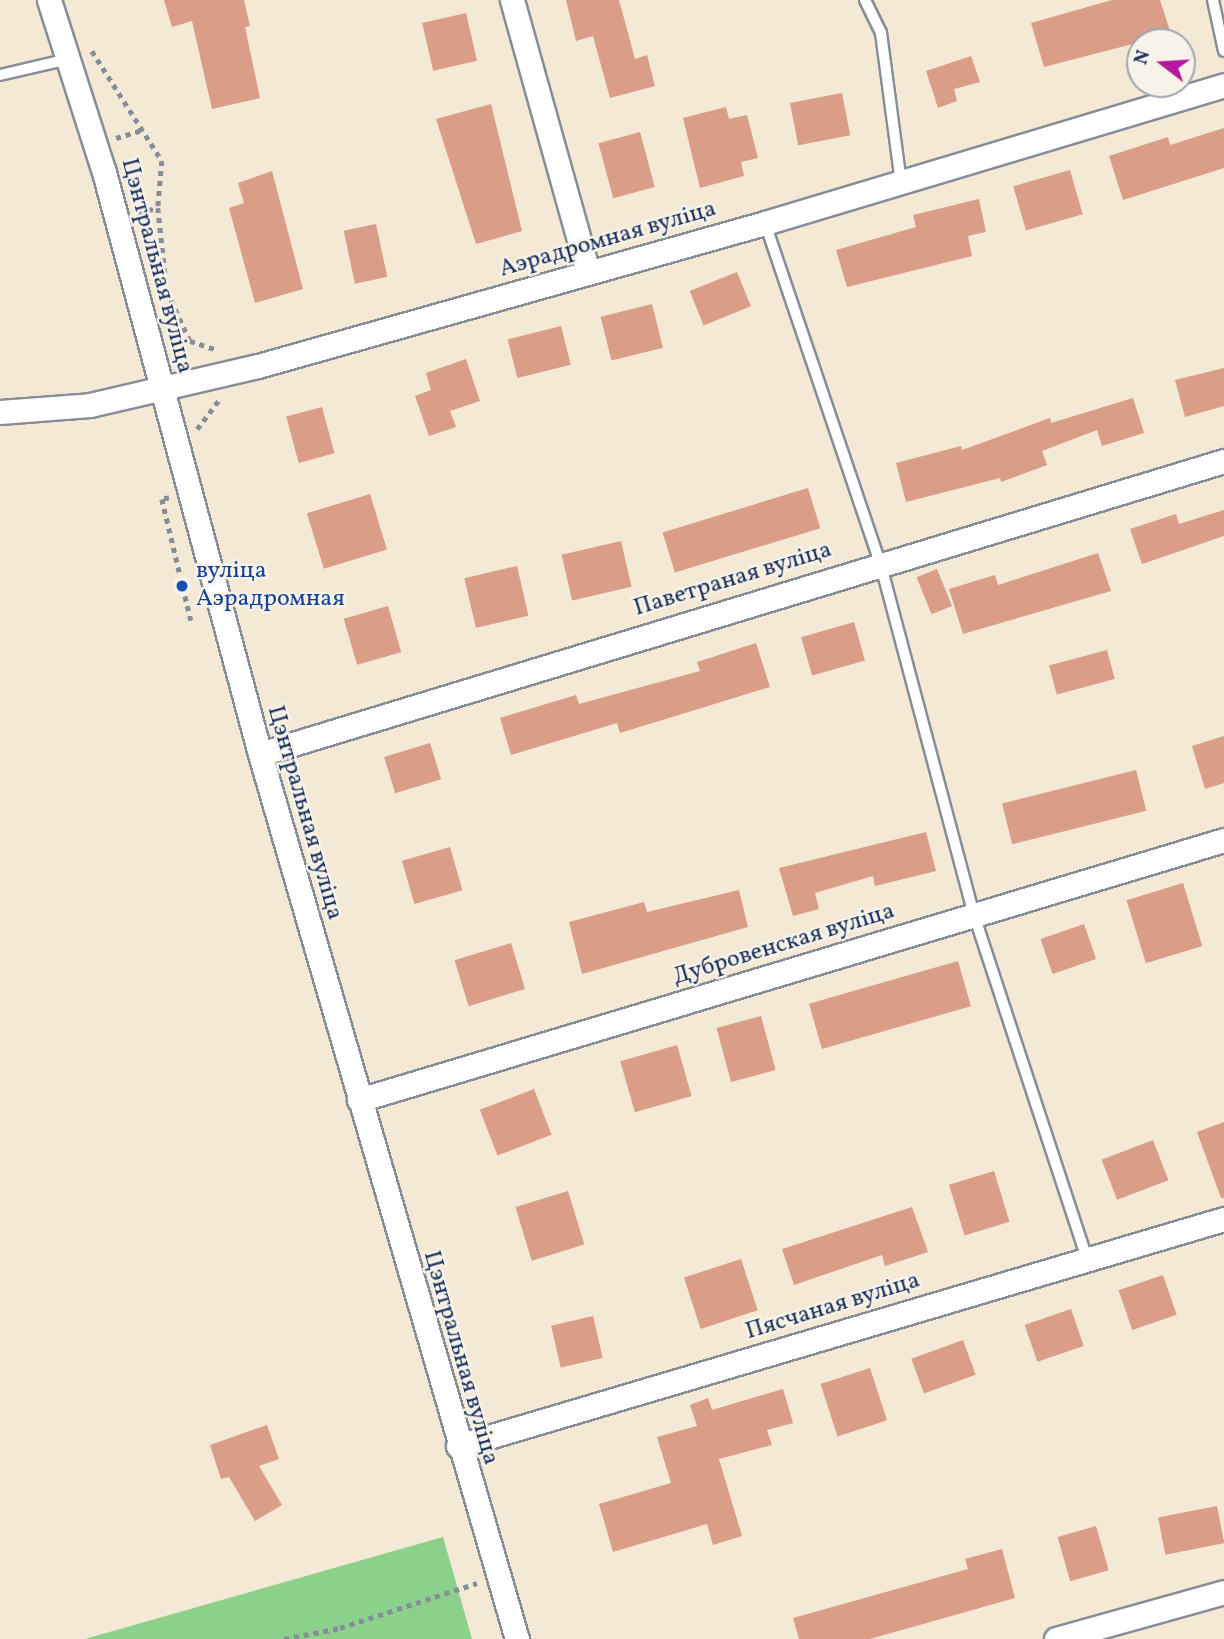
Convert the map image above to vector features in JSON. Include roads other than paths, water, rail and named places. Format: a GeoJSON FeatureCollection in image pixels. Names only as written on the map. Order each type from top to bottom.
{"type":"FeatureCollection","features":[{"type":"Feature","properties":{"kind":"street","name":"Цэнтральная вуліца"},"geometry":{"type":"LineString","coordinates":[[49,0],[104,172],[260,754],[458,1446],[517,1639]]}},
{"type":"Feature","properties":{"kind":"street"},"geometry":{"type":"LineString","coordinates":[[512,0],[588,273]]}},
{"type":"Feature","properties":{"kind":"street","name":"Аэрадромная вуліца"},"geometry":{"type":"LineString","coordinates":[[0,412],[90,405],[162,385],[258,366],[765,223],[1224,85]]}},
{"type":"Feature","properties":{"kind":"street","name":"Паветраная вуліца"},"geometry":{"type":"LineString","coordinates":[[260,754],[880,562],[1224,461]]}},
{"type":"Feature","properties":{"kind":"street","name":"Дубровенская вуліца"},"geometry":{"type":"LineString","coordinates":[[359,1101],[1224,840]]}},
{"type":"Feature","properties":{"kind":"street","name":"Пясчаная вуліца"},"geometry":{"type":"LineString","coordinates":[[458,1446],[1224,1219]]}},
{"type":"Feature","properties":{"kind":"street"},"geometry":{"type":"LineString","coordinates":[[1056,1639],[1224,1592]]}},
{"type":"Feature","properties":{"kind":"lane"},"geometry":{"type":"LineString","coordinates":[[865,0],[881,33],[901,182]]}},
{"type":"Feature","properties":{"kind":"lane"},"geometry":{"type":"LineString","coordinates":[[1213,0],[1224,51]]}},
{"type":"Feature","properties":{"kind":"lane"},"geometry":{"type":"LineString","coordinates":[[0,75],[68,59]]}},
{"type":"Feature","properties":{"kind":"lane"},"geometry":{"type":"LineString","coordinates":[[765,223],[880,562],[974,915],[1087,1259]]}},
{"type":"Feature","properties":{"kind":"place","name":"вуліца Аэрадромная"},"geometry":{"type":"Point","coordinates":[182,586]}}]}
